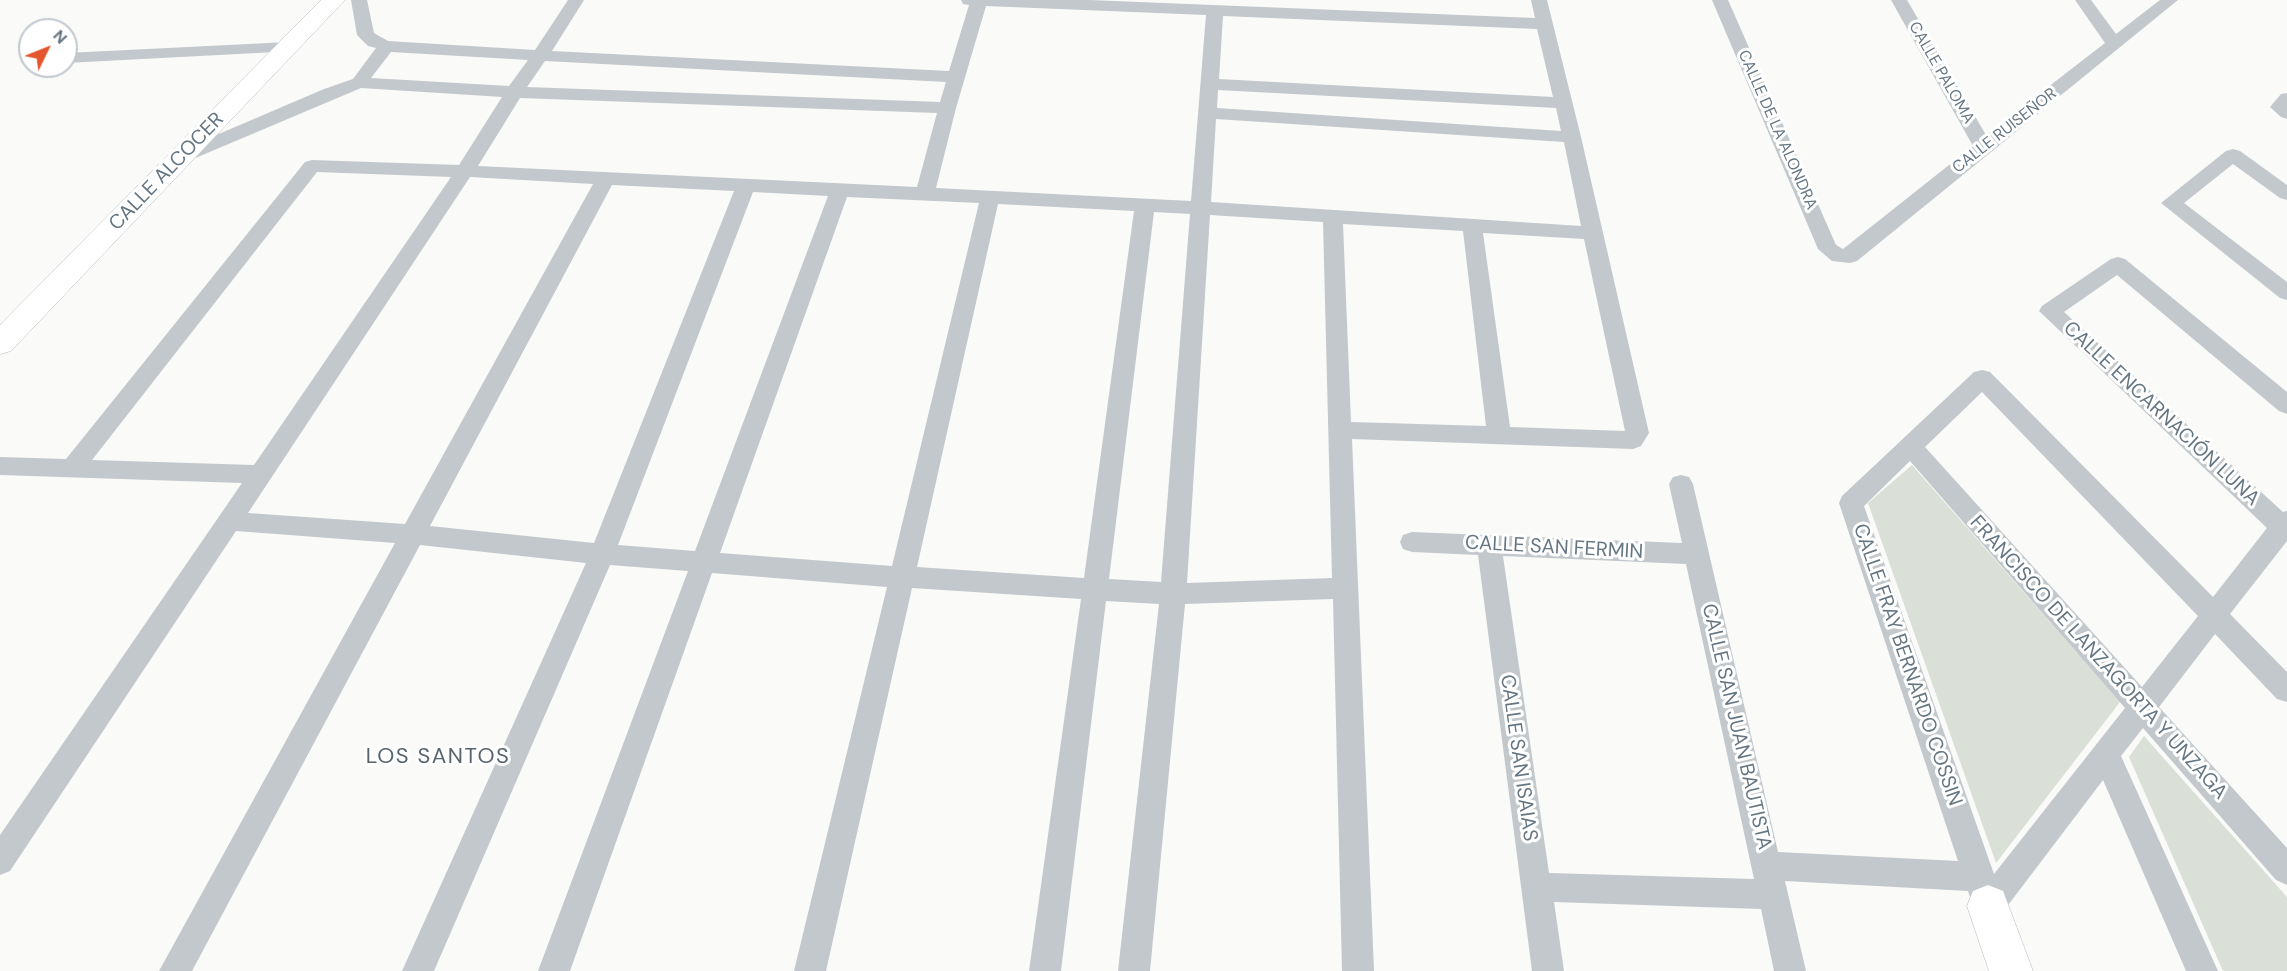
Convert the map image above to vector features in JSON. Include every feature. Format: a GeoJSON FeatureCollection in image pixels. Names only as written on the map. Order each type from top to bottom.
{"type":"FeatureCollection","features":[{"type":"Feature","properties":{"kind":"street","name":"CALLE ALCOCER"},"geometry":{"type":"LineString","coordinates":[[0,343],[334,0]]}},
{"type":"Feature","properties":{"kind":"street"},"geometry":{"type":"LineString","coordinates":[[359,0],[366,35],[374,42],[386,46],[956,77]]}},
{"type":"Feature","properties":{"kind":"street"},"geometry":{"type":"LineString","coordinates":[[0,861],[465,171],[514,92],[576,0]]}},
{"type":"Feature","properties":{"kind":"street"},"geometry":{"type":"LineString","coordinates":[[969,0],[1545,24]]}},
{"type":"Feature","properties":{"kind":"street"},"geometry":{"type":"LineString","coordinates":[[926,195],[947,108],[979,0]]}},
{"type":"Feature","properties":{"kind":"street"},"geometry":{"type":"LineString","coordinates":[[1340,430],[1622,440],[1633,440],[1637,433],[1572,137],[1539,0]]}},
{"type":"Feature","properties":{"kind":"street","name":"CALLE DE LA ALONDRA"},"geometry":{"type":"LineString","coordinates":[[1720,0],[1828,249],[1839,256]]}},
{"type":"Feature","properties":{"kind":"street","name":"CALLE PALOMA"},"geometry":{"type":"LineString","coordinates":[[1899,0],[1983,147]]}},
{"type":"Feature","properties":{"kind":"street"},"geometry":{"type":"LineString","coordinates":[[2083,0],[2114,44]]}},
{"type":"Feature","properties":{"kind":"street","name":"CALLE RUISEÑOR"},"geometry":{"type":"LineString","coordinates":[[1839,256],[1850,256],[1983,147],[2170,0]]}},
{"type":"Feature","properties":{"kind":"street"},"geometry":{"type":"LineString","coordinates":[[1134,971],[1173,594],[1215,10]]}},
{"type":"Feature","properties":{"kind":"street"},"geometry":{"type":"LineString","coordinates":[[359,83],[386,46]]}},
{"type":"Feature","properties":{"kind":"street"},"geometry":{"type":"LineString","coordinates":[[78,57],[289,47]]}},
{"type":"Feature","properties":{"kind":"street"},"geometry":{"type":"LineString","coordinates":[[179,158],[330,93],[359,83],[514,92],[947,108]]}},
{"type":"Feature","properties":{"kind":"street"},"geometry":{"type":"LineString","coordinates":[[1209,84],[1564,103]]}},
{"type":"Feature","properties":{"kind":"street"},"geometry":{"type":"LineString","coordinates":[[2287,98],[2278,107],[2287,113]]}},
{"type":"Feature","properties":{"kind":"street"},"geometry":{"type":"LineString","coordinates":[[1207,112],[1572,137]]}},
{"type":"Feature","properties":{"kind":"street"},"geometry":{"type":"LineString","coordinates":[[2287,195],[2233,155],[2171,203],[2287,293]]}},
{"type":"Feature","properties":{"kind":"street"},"geometry":{"type":"LineString","coordinates":[[72,468],[312,166],[465,171],[1200,208],[1593,232]]}},
{"type":"Feature","properties":{"kind":"street"},"geometry":{"type":"LineString","coordinates":[[175,971],[606,178]]}},
{"type":"Feature","properties":{"kind":"street"},"geometry":{"type":"LineString","coordinates":[[418,971],[602,554],[746,185]]}},
{"type":"Feature","properties":{"kind":"street"},"geometry":{"type":"LineString","coordinates":[[554,971],[840,190]]}},
{"type":"Feature","properties":{"kind":"street"},"geometry":{"type":"LineString","coordinates":[[810,971],[990,198]]}},
{"type":"Feature","properties":{"kind":"street"},"geometry":{"type":"LineString","coordinates":[[1045,971],[1145,206]]}},
{"type":"Feature","properties":{"kind":"street"},"geometry":{"type":"LineString","coordinates":[[1333,216],[1358,971]]}},
{"type":"Feature","properties":{"kind":"street"},"geometry":{"type":"LineString","coordinates":[[1472,225],[1499,435]]}},
{"type":"Feature","properties":{"kind":"street","name":"CALLE ENCARNACIÓN LUNA"},"geometry":{"type":"LineString","coordinates":[[2285,526],[2050,311],[2118,264],[2287,405]]}},
{"type":"Feature","properties":{"kind":"street","name":"CALLE FRAY BERNARDO COSSIN"},"geometry":{"type":"LineString","coordinates":[[2011,971],[1851,503],[1982,378],[2213,615]]}},
{"type":"Feature","properties":{"kind":"street","name":"FRANCISCO DE LANZAGORTA Y UNZAGA"},"geometry":{"type":"LineString","coordinates":[[1910,446],[2287,870]]}},
{"type":"Feature","properties":{"kind":"street"},"geometry":{"type":"LineString","coordinates":[[0,466],[260,474]]}},
{"type":"Feature","properties":{"kind":"street","name":"CALLE SAN JUAN BAUTISTA"},"geometry":{"type":"LineString","coordinates":[[1681,484],[1790,971]]}},
{"type":"Feature","properties":{"kind":"street"},"geometry":{"type":"LineString","coordinates":[[228,520],[900,578],[1173,594],[1344,588]]}},
{"type":"Feature","properties":{"kind":"street"},"geometry":{"type":"LineString","coordinates":[[1536,887],[1770,880],[1984,892],[2106,754],[2285,526]]}},
{"type":"Feature","properties":{"kind":"street","name":"CALLE SAN FERMIN"},"geometry":{"type":"LineString","coordinates":[[1412,542],[1697,554]]}},
{"type":"Feature","properties":{"kind":"street","name":"CALLE SAN ISAIAS"},"geometry":{"type":"LineString","coordinates":[[1489,545],[1548,971]]}},
{"type":"Feature","properties":{"kind":"street"},"geometry":{"type":"LineString","coordinates":[[2213,615],[2287,690]]}},
{"type":"Feature","properties":{"kind":"street"},"geometry":{"type":"LineString","coordinates":[[2106,754],[2202,971]]}},
{"type":"Feature","properties":{"kind":"shaded area"},"geometry":{"type":"Polygon","coordinates":[[[1912,465],[2120,702],[1996,863],[1868,503],[1912,465]]]}},
{"type":"Feature","properties":{"kind":"shaded area"},"geometry":{"type":"Polygon","coordinates":[[[2144,736],[2287,897],[2287,971],[2223,971],[2129,757],[2144,736]]]}},
{"type":"Feature","properties":{"kind":"district","name":"LOS SANTOS"},"geometry":{"type":"Point","coordinates":[438,757]}}]}
